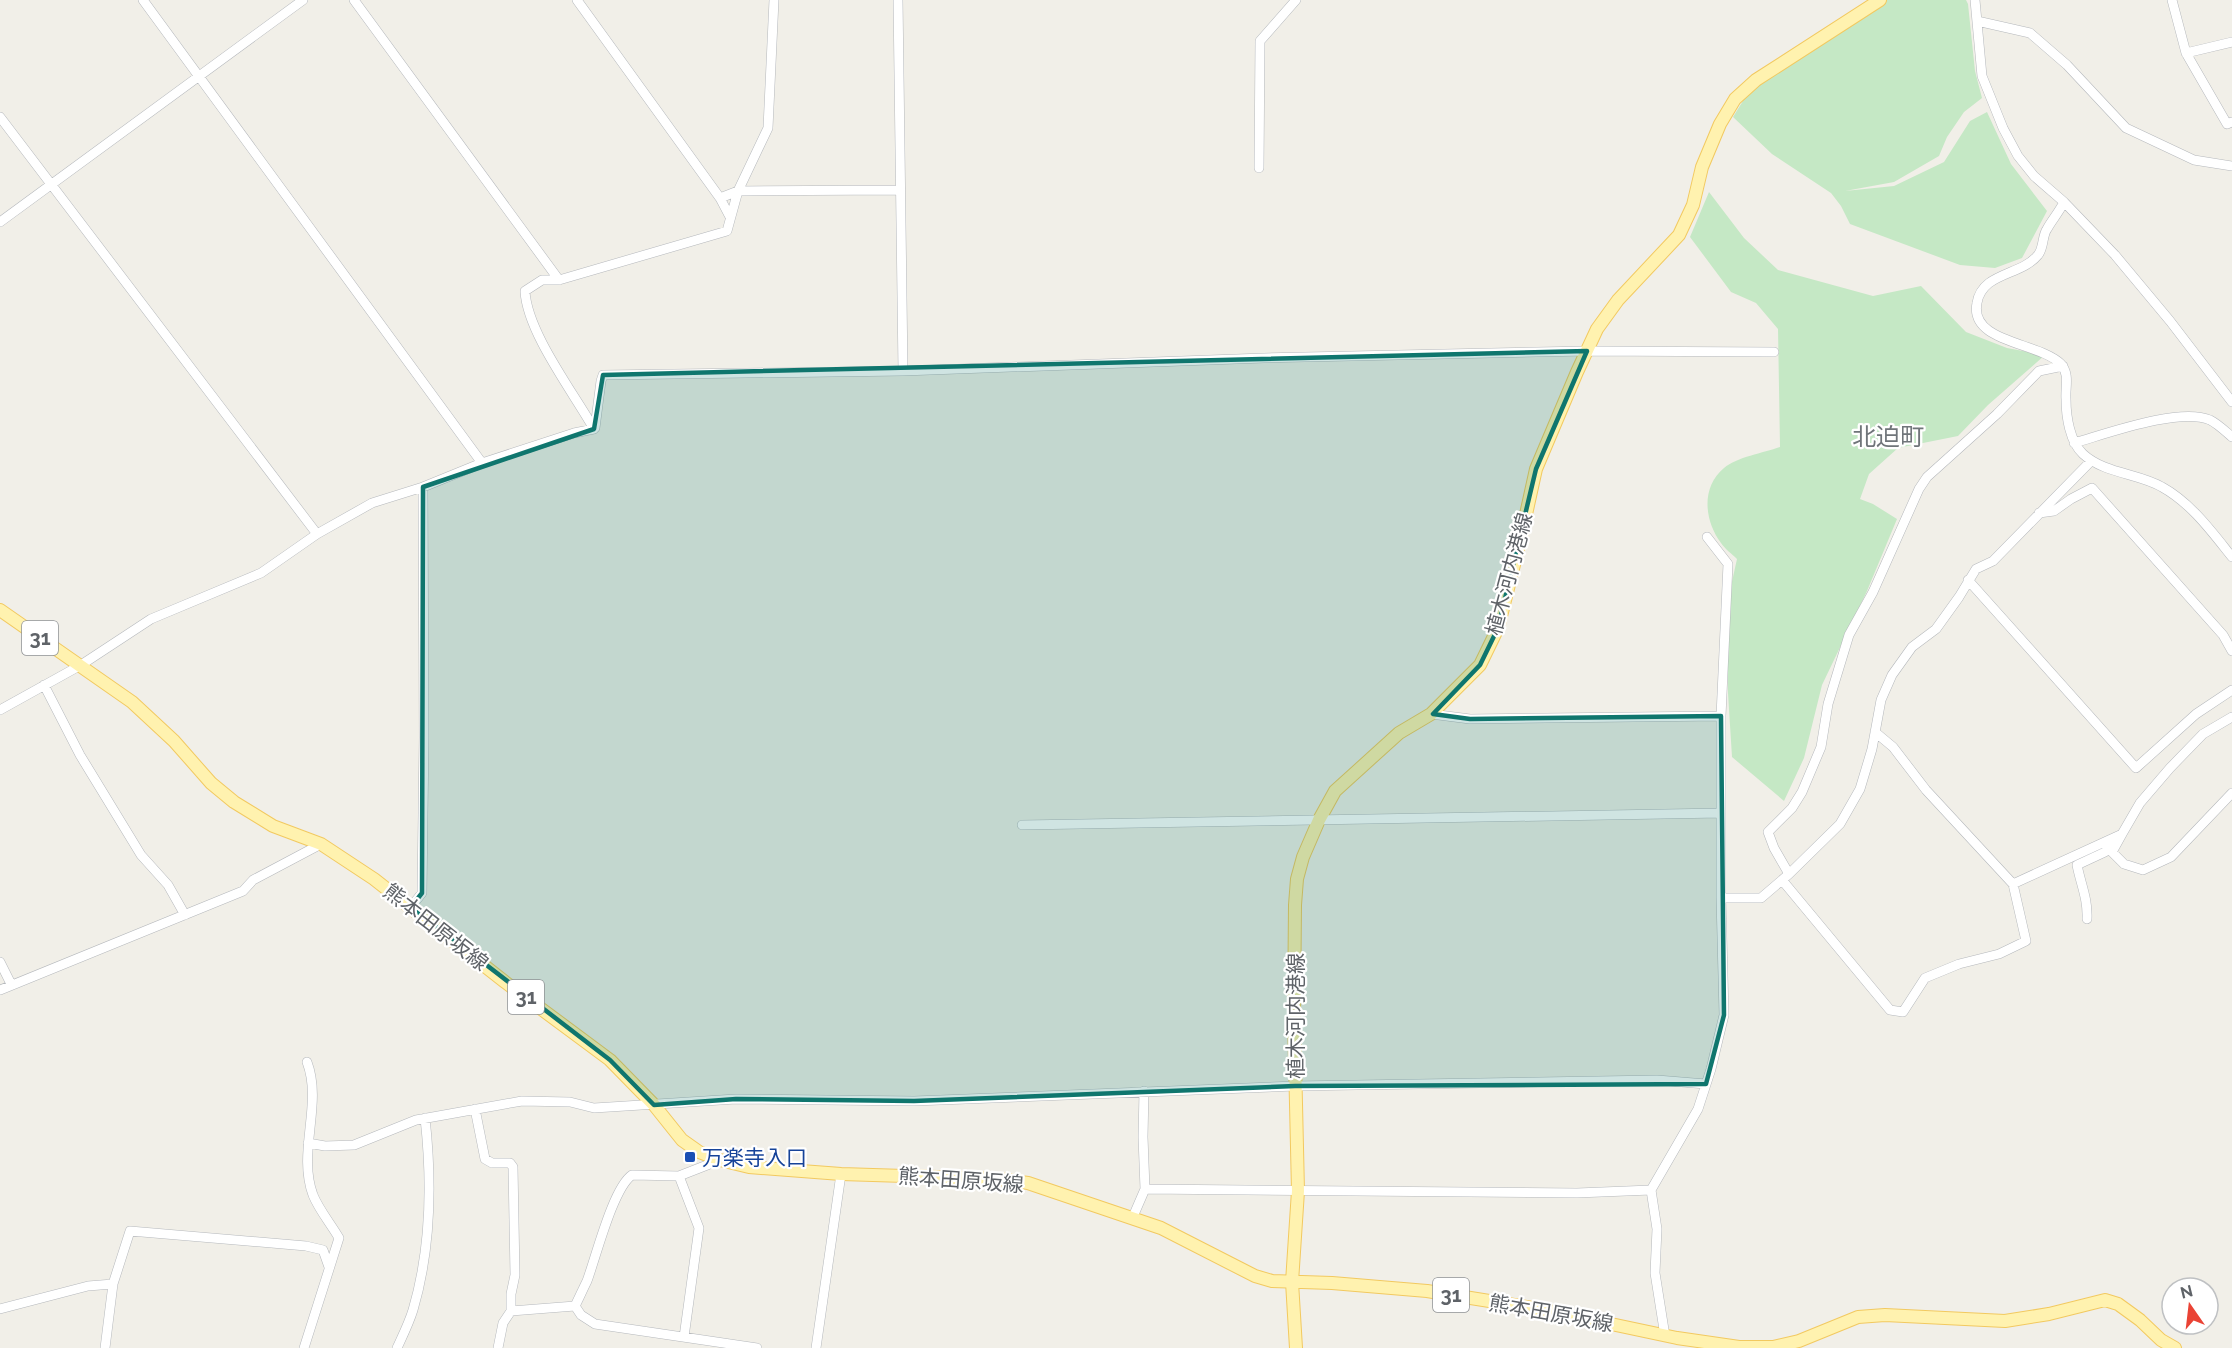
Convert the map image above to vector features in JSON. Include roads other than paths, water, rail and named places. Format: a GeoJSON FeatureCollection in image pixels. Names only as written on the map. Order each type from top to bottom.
{"type":"FeatureCollection","features":[{"type":"Feature","properties":{"kind":"main road","name":"植木河内港線"},"geometry":{"type":"LineString","coordinates":[[1296,1348],[1292,1282],[1298,1191],[1295,1086],[1295,916],[1297,879],[1303,857],[1319,820],[1335,791],[1399,733],[1431,714],[1480,665],[1498,628],[1536,469],[1587,351],[1597,329],[1617,300],[1679,235],[1693,205],[1702,166],[1720,124],[1735,99],[1756,80],[1880,0]]}},
{"type":"Feature","properties":{"kind":"main road","name":"熊本田原坂線"},"geometry":{"type":"LineString","coordinates":[[0,610],[132,702],[174,741],[211,783],[234,802],[273,826],[321,844],[411,907],[505,982],[610,1060],[654,1105],[682,1140],[699,1152],[720,1160],[749,1167],[841,1174],[1000,1179],[1028,1183],[1161,1228],[1255,1276],[1272,1281],[1427,1291],[1545,1310],[1673,1341],[1739,1347],[1773,1347],[1799,1341],[1858,1317],[1884,1315],[2005,1321],[2049,1314],[2105,1300],[2118,1304],[2140,1320],[2161,1340],[2175,1348]]}},
{"type":"Feature","properties":{"kind":"street"},"geometry":{"type":"LineString","coordinates":[[143,0],[482,463]]}},
{"type":"Feature","properties":{"kind":"street"},"geometry":{"type":"LineString","coordinates":[[0,222],[303,0]]}},
{"type":"Feature","properties":{"kind":"street"},"geometry":{"type":"LineString","coordinates":[[354,0],[559,280]]}},
{"type":"Feature","properties":{"kind":"street"},"geometry":{"type":"LineString","coordinates":[[577,0],[720,198],[730,217]]}},
{"type":"Feature","properties":{"kind":"street"},"geometry":{"type":"LineString","coordinates":[[594,429],[541,340],[526,307],[525,291],[542,280],[559,280],[727,231],[738,191],[768,128],[774,0]]}},
{"type":"Feature","properties":{"kind":"street"},"geometry":{"type":"LineString","coordinates":[[898,0],[903,371]]}},
{"type":"Feature","properties":{"kind":"street"},"geometry":{"type":"LineString","coordinates":[[1259,168],[1260,41],[1296,0]]}},
{"type":"Feature","properties":{"kind":"street"},"geometry":{"type":"LineString","coordinates":[[1975,0],[1982,76],[2003,128],[2018,156],[2034,176],[2064,202],[2115,255],[2170,321],[2232,402]]}},
{"type":"Feature","properties":{"kind":"street"},"geometry":{"type":"LineString","coordinates":[[2172,0],[2186,53],[2227,124],[2232,122]]}},
{"type":"Feature","properties":{"kind":"street"},"geometry":{"type":"LineString","coordinates":[[1977,21],[2030,33],[2067,65],[2126,128],[2194,160],[2232,166]]}},
{"type":"Feature","properties":{"kind":"street"},"geometry":{"type":"LineString","coordinates":[[2186,53],[2232,42]]}},
{"type":"Feature","properties":{"kind":"street"},"geometry":{"type":"LineString","coordinates":[[0,117],[317,534]]}},
{"type":"Feature","properties":{"kind":"street"},"geometry":{"type":"LineString","coordinates":[[720,198],[738,191],[900,190]]}},
{"type":"Feature","properties":{"kind":"street"},"geometry":{"type":"LineString","coordinates":[[2064,202],[2046,231],[2038,255],[2014,272],[1996,278],[1984,286],[1977,302],[1976,312],[1984,328],[1993,334],[2046,354],[2063,366],[2067,380],[2067,409],[2074,443],[2091,461],[2161,486],[2177,497],[2209,528],[2232,557]]}},
{"type":"Feature","properties":{"kind":"street"},"geometry":{"type":"LineString","coordinates":[[594,429],[603,375],[903,371],[1264,358],[1587,351],[1774,352]]}},
{"type":"Feature","properties":{"kind":"street"},"geometry":{"type":"LineString","coordinates":[[1875,732],[1893,747],[1926,790],[2013,884],[2026,941],[2000,954],[1959,964],[1925,978],[1903,1012],[1890,1010],[1786,878],[1768,832],[1792,808],[1802,792],[1821,747],[1828,704],[1849,635],[1873,592],[1918,489],[1927,477],[1997,414],[2039,371],[2063,366]]}},
{"type":"Feature","properties":{"kind":"street"},"geometry":{"type":"LineString","coordinates":[[2074,443],[2170,418],[2208,419],[2232,437]]}},
{"type":"Feature","properties":{"kind":"street"},"geometry":{"type":"LineString","coordinates":[[0,710],[81,665],[151,619],[261,573],[317,534],[372,503],[423,487],[482,463],[574,433],[594,429]]}},
{"type":"Feature","properties":{"kind":"street"},"geometry":{"type":"LineString","coordinates":[[1721,898],[1761,898],[1786,878],[1840,824],[1860,789],[1872,749],[1881,700],[1892,675],[1912,647],[1936,629],[1976,569],[1993,561],[2091,461]]}},
{"type":"Feature","properties":{"kind":"street"},"geometry":{"type":"LineString","coordinates":[[411,907],[422,893],[423,487]]}},
{"type":"Feature","properties":{"kind":"street"},"geometry":{"type":"LineString","coordinates":[[2039,513],[2054,511],[2092,488],[2223,634],[2232,651]]}},
{"type":"Feature","properties":{"kind":"street"},"geometry":{"type":"LineString","coordinates":[[1673,1341],[1655,1273],[1657,1229],[1651,1190],[1698,1109],[1725,1015],[1721,898],[1721,716],[1728,564],[1707,537]]}},
{"type":"Feature","properties":{"kind":"street"},"geometry":{"type":"LineString","coordinates":[[1968,580],[2136,768],[2196,714],[2232,690]]}},
{"type":"Feature","properties":{"kind":"street"},"geometry":{"type":"LineString","coordinates":[[44,686],[80,756],[141,855],[168,885],[185,915]]}},
{"type":"Feature","properties":{"kind":"street"},"geometry":{"type":"LineString","coordinates":[[1431,714],[1470,719],[1721,716]]}},
{"type":"Feature","properties":{"kind":"street"},"geometry":{"type":"LineString","coordinates":[[2232,717],[2203,734],[2170,768],[2140,803],[2112,852],[2124,864],[2144,870],[2171,857],[2232,793]]}},
{"type":"Feature","properties":{"kind":"street"},"geometry":{"type":"LineString","coordinates":[[1022,825],[1195,820],[1721,813]]}},
{"type":"Feature","properties":{"kind":"street"},"geometry":{"type":"LineString","coordinates":[[2013,884],[2122,834]]}},
{"type":"Feature","properties":{"kind":"street"},"geometry":{"type":"LineString","coordinates":[[2087,919],[2088,903],[2081,887],[2077,865],[2105,852],[2122,834]]}},
{"type":"Feature","properties":{"kind":"street"},"geometry":{"type":"LineString","coordinates":[[0,990],[243,891],[253,880],[321,844]]}},
{"type":"Feature","properties":{"kind":"street"},"geometry":{"type":"LineString","coordinates":[[0,962],[11,984]]}},
{"type":"Feature","properties":{"kind":"street"},"geometry":{"type":"LineString","coordinates":[[304,1348],[339,1238],[313,1194],[309,1172],[308,1143],[312,1120],[312,1075],[307,1062]]}},
{"type":"Feature","properties":{"kind":"street"},"geometry":{"type":"LineString","coordinates":[[308,1143],[325,1146],[354,1145],[390,1129],[425,1118],[522,1101],[570,1102],[594,1108],[736,1099],[914,1101],[1295,1086],[1657,1080],[1706,1084]]}},
{"type":"Feature","properties":{"kind":"street"},"geometry":{"type":"LineString","coordinates":[[1132,1219],[1145,1189],[1144,1091]]}},
{"type":"Feature","properties":{"kind":"street"},"geometry":{"type":"LineString","coordinates":[[475,1109],[485,1159],[492,1163],[510,1163],[513,1167],[515,1275],[511,1294],[512,1311],[503,1323],[498,1348]]}},
{"type":"Feature","properties":{"kind":"street"},"geometry":{"type":"LineString","coordinates":[[398,1348],[413,1311],[419,1285],[429,1211],[429,1159],[425,1118]]}},
{"type":"Feature","properties":{"kind":"street"},"geometry":{"type":"LineString","coordinates":[[575,1306],[618,1194],[626,1180],[632,1175],[679,1176],[720,1160]]}},
{"type":"Feature","properties":{"kind":"street"},"geometry":{"type":"LineString","coordinates":[[816,1348],[841,1174]]}},
{"type":"Feature","properties":{"kind":"street"},"geometry":{"type":"LineString","coordinates":[[679,1176],[699,1228],[684,1337]]}},
{"type":"Feature","properties":{"kind":"street"},"geometry":{"type":"LineString","coordinates":[[1145,1189],[1577,1193],[1651,1190]]}},
{"type":"Feature","properties":{"kind":"street"},"geometry":{"type":"LineString","coordinates":[[105,1348],[113,1284],[130,1231],[306,1246],[323,1250],[329,1267]]}},
{"type":"Feature","properties":{"kind":"street"},"geometry":{"type":"LineString","coordinates":[[0,1309],[88,1286],[113,1284]]}},
{"type":"Feature","properties":{"kind":"street"},"geometry":{"type":"LineString","coordinates":[[512,1311],[575,1306]]}},
{"type":"Feature","properties":{"kind":"street"},"geometry":{"type":"LineString","coordinates":[[575,1306],[581,1315],[595,1324],[757,1348]]}},
{"type":"Feature","properties":{"kind":"place","name":"万楽寺入口"},"geometry":{"type":"Point","coordinates":[690,1157]}},
{"type":"Feature","properties":{"kind":"district","name":"北迫町"},"geometry":{"type":"Point","coordinates":[1888,436]}}]}
